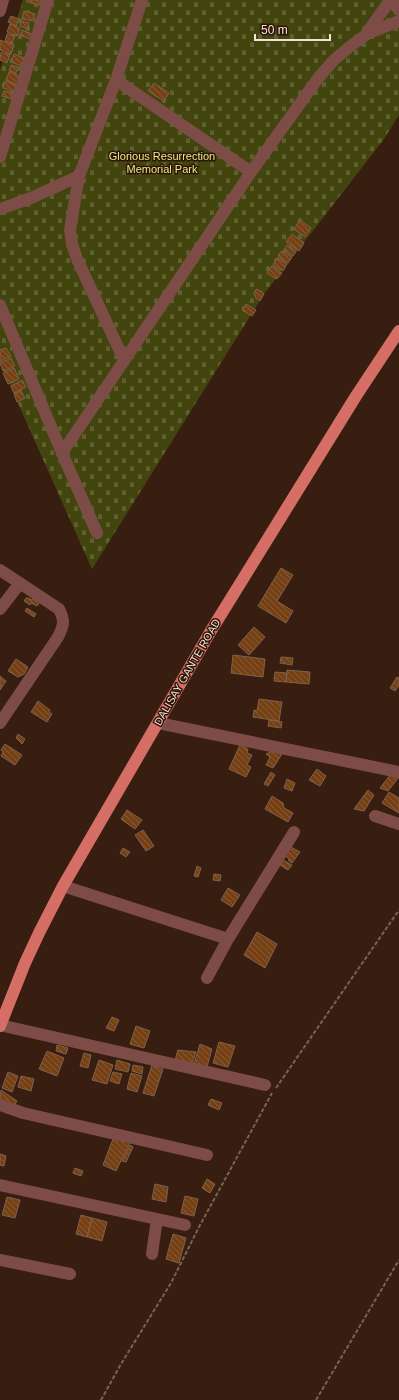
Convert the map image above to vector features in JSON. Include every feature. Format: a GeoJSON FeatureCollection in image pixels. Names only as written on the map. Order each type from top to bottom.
{"type":"FeatureCollection","features":[{"type":"Feature","properties":{"kind":"main road","name":"DALISAY GANTE ROAD"},"geometry":{"type":"LineString","coordinates":[[0,1025],[25,963],[63,886],[212,629],[352,403],[399,331]]}},
{"type":"Feature","properties":{"kind":"street"},"geometry":{"type":"LineString","coordinates":[[0,11],[3,0]]}},
{"type":"Feature","properties":{"kind":"street"},"geometry":{"type":"LineString","coordinates":[[0,157],[48,0]]}},
{"type":"Feature","properties":{"kind":"street"},"geometry":{"type":"LineString","coordinates":[[124,360],[77,259],[72,244],[70,230],[80,176],[116,80],[142,0]]}},
{"type":"Feature","properties":{"kind":"street"},"geometry":{"type":"LineString","coordinates":[[367,34],[391,0],[399,10]]}},
{"type":"Feature","properties":{"kind":"street"},"geometry":{"type":"LineString","coordinates":[[62,453],[251,172],[319,77],[334,60],[367,34],[399,21]]}},
{"type":"Feature","properties":{"kind":"street"},"geometry":{"type":"LineString","coordinates":[[116,80],[251,172]]}},
{"type":"Feature","properties":{"kind":"street"},"geometry":{"type":"LineString","coordinates":[[0,209],[31,198],[80,176]]}},
{"type":"Feature","properties":{"kind":"street"},"geometry":{"type":"LineString","coordinates":[[0,305],[96,533]]}},
{"type":"Feature","properties":{"kind":"street"},"geometry":{"type":"LineString","coordinates":[[0,570],[59,609],[64,618],[63,627],[58,637],[0,723]]}},
{"type":"Feature","properties":{"kind":"street"},"geometry":{"type":"LineString","coordinates":[[0,609],[20,583]]}},
{"type":"Feature","properties":{"kind":"street"},"geometry":{"type":"LineString","coordinates":[[158,723],[399,772]]}},
{"type":"Feature","properties":{"kind":"street"},"geometry":{"type":"LineString","coordinates":[[375,816],[399,824]]}},
{"type":"Feature","properties":{"kind":"street"},"geometry":{"type":"LineString","coordinates":[[207,978],[228,939],[294,832]]}},
{"type":"Feature","properties":{"kind":"street"},"geometry":{"type":"LineString","coordinates":[[63,886],[228,939]]}},
{"type":"Feature","properties":{"kind":"street"},"geometry":{"type":"LineString","coordinates":[[0,1025],[265,1085]]}},
{"type":"Feature","properties":{"kind":"street"},"geometry":{"type":"LineString","coordinates":[[0,1105],[23,1113],[206,1155]]}},
{"type":"Feature","properties":{"kind":"street"},"geometry":{"type":"LineString","coordinates":[[0,1185],[185,1225]]}},
{"type":"Feature","properties":{"kind":"street"},"geometry":{"type":"LineString","coordinates":[[152,1254],[157,1219]]}},
{"type":"Feature","properties":{"kind":"street"},"geometry":{"type":"LineString","coordinates":[[0,1260],[70,1274]]}},
{"type":"Feature","properties":{"kind":"path"},"geometry":{"type":"LineString","coordinates":[[101,1400],[121,1364],[171,1283],[199,1227],[274,1091],[399,910]]}},
{"type":"Feature","properties":{"kind":"path"},"geometry":{"type":"LineString","coordinates":[[316,1400],[399,1260]]}},
{"type":"Feature","properties":{"kind":"green space","name":"Glorious Resurrection Memorial Park"},"geometry":{"type":"Polygon","coordinates":[[[23,0],[399,0],[399,115],[384,139],[264,294],[92,569],[0,363],[0,69],[23,0]]]}},
{"type":"Feature","properties":{"kind":"building"},"geometry":{"type":"Polygon","coordinates":[[[27,0],[41,0],[40,5],[27,2],[27,0]]]}},
{"type":"Feature","properties":{"kind":"building"},"geometry":{"type":"Polygon","coordinates":[[[24,11],[35,14],[33,21],[22,19],[24,11]]]}},
{"type":"Feature","properties":{"kind":"building"},"geometry":{"type":"Polygon","coordinates":[[[11,16],[19,19],[16,26],[8,22],[11,16]]]}},
{"type":"Feature","properties":{"kind":"building"},"geometry":{"type":"Polygon","coordinates":[[[21,21],[29,23],[28,29],[20,26],[21,21]]]}},
{"type":"Feature","properties":{"kind":"building"},"geometry":{"type":"Polygon","coordinates":[[[10,24],[20,28],[17,36],[7,32],[10,24]]]}},
{"type":"Feature","properties":{"kind":"building"},"geometry":{"type":"Polygon","coordinates":[[[22,30],[32,34],[30,39],[20,35],[22,30]]]}},
{"type":"Feature","properties":{"kind":"building"},"geometry":{"type":"Polygon","coordinates":[[[7,34],[15,36],[12,43],[5,41],[7,34]]]}},
{"type":"Feature","properties":{"kind":"building"},"geometry":{"type":"Polygon","coordinates":[[[0,40],[14,45],[11,54],[0,50],[0,40]]]}},
{"type":"Feature","properties":{"kind":"building"},"geometry":{"type":"Polygon","coordinates":[[[1,52],[10,55],[7,63],[0,60],[1,52]]]}},
{"type":"Feature","properties":{"kind":"building"},"geometry":{"type":"Polygon","coordinates":[[[14,54],[24,58],[22,66],[11,62],[14,54]]]}},
{"type":"Feature","properties":{"kind":"building"},"geometry":{"type":"Polygon","coordinates":[[[11,65],[18,67],[16,73],[9,71],[11,65]]]}},
{"type":"Feature","properties":{"kind":"building"},"geometry":{"type":"Polygon","coordinates":[[[9,72],[20,76],[17,85],[6,80],[9,72]]]}},
{"type":"Feature","properties":{"kind":"building"},"geometry":{"type":"Polygon","coordinates":[[[5,81],[16,85],[14,92],[3,88],[5,81]]]}},
{"type":"Feature","properties":{"kind":"building"},"geometry":{"type":"Polygon","coordinates":[[[154,83],[169,93],[164,101],[148,91],[154,83]]]}},
{"type":"Feature","properties":{"kind":"building"},"geometry":{"type":"Polygon","coordinates":[[[4,91],[12,93],[11,99],[2,96],[4,91]]]}},
{"type":"Feature","properties":{"kind":"building"},"geometry":{"type":"Polygon","coordinates":[[[300,220],[311,228],[305,237],[294,229],[300,220]]]}},
{"type":"Feature","properties":{"kind":"building"},"geometry":{"type":"Polygon","coordinates":[[[292,234],[304,243],[299,251],[286,242],[292,234]]]}},
{"type":"Feature","properties":{"kind":"building"},"geometry":{"type":"Polygon","coordinates":[[[287,245],[296,251],[293,256],[284,250],[287,245]]]}},
{"type":"Feature","properties":{"kind":"building"},"geometry":{"type":"Polygon","coordinates":[[[282,251],[292,257],[288,263],[278,257],[282,251]]]}},
{"type":"Feature","properties":{"kind":"building"},"geometry":{"type":"Polygon","coordinates":[[[277,258],[287,264],[283,271],[273,265],[277,258]]]}},
{"type":"Feature","properties":{"kind":"building"},"geometry":{"type":"Polygon","coordinates":[[[272,266],[282,273],[277,279],[267,273],[272,266]]]}},
{"type":"Feature","properties":{"kind":"building"},"geometry":{"type":"Polygon","coordinates":[[[257,289],[264,294],[260,301],[254,294],[257,289]]]}},
{"type":"Feature","properties":{"kind":"building"},"geometry":{"type":"Polygon","coordinates":[[[246,304],[256,310],[252,316],[242,310],[246,304]]]}},
{"type":"Feature","properties":{"kind":"building"},"geometry":{"type":"Polygon","coordinates":[[[6,348],[11,356],[0,361],[0,350],[6,348]]]}},
{"type":"Feature","properties":{"kind":"building"},"geometry":{"type":"Polygon","coordinates":[[[11,358],[15,366],[3,371],[0,363],[11,358]]]}},
{"type":"Feature","properties":{"kind":"building"},"geometry":{"type":"Polygon","coordinates":[[[14,368],[19,379],[8,384],[3,373],[14,368]]]}},
{"type":"Feature","properties":{"kind":"building"},"geometry":{"type":"Polygon","coordinates":[[[22,380],[26,387],[14,393],[11,386],[22,380]]]}},
{"type":"Feature","properties":{"kind":"building"},"geometry":{"type":"Polygon","coordinates":[[[21,391],[25,398],[17,402],[14,394],[21,391]]]}},
{"type":"Feature","properties":{"kind":"building"},"geometry":{"type":"Polygon","coordinates":[[[281,568],[293,575],[277,601],[293,611],[286,623],[258,606],[281,568]]]}},
{"type":"Feature","properties":{"kind":"building"},"geometry":{"type":"Polygon","coordinates":[[[26,598],[33,599],[39,603],[37,606],[31,603],[30,605],[24,601],[26,598]]]}},
{"type":"Feature","properties":{"kind":"building"},"geometry":{"type":"Polygon","coordinates":[[[27,608],[36,614],[34,617],[25,611],[27,608]]]}},
{"type":"Feature","properties":{"kind":"building"},"geometry":{"type":"Polygon","coordinates":[[[254,627],[265,637],[249,655],[238,645],[254,627]]]}},
{"type":"Feature","properties":{"kind":"building"},"geometry":{"type":"Polygon","coordinates":[[[233,655],[265,659],[263,677],[231,673],[233,655]]]}},
{"type":"Feature","properties":{"kind":"building"},"geometry":{"type":"Polygon","coordinates":[[[281,657],[293,658],[292,665],[280,663],[281,657]]]}},
{"type":"Feature","properties":{"kind":"building"},"geometry":{"type":"Polygon","coordinates":[[[16,659],[28,667],[24,674],[18,677],[8,671],[16,659]]]}},
{"type":"Feature","properties":{"kind":"building"},"geometry":{"type":"Polygon","coordinates":[[[287,670],[310,672],[309,684],[286,682],[287,670]]]}},
{"type":"Feature","properties":{"kind":"building"},"geometry":{"type":"Polygon","coordinates":[[[275,672],[287,673],[286,682],[274,681],[275,672]]]}},
{"type":"Feature","properties":{"kind":"building"},"geometry":{"type":"Polygon","coordinates":[[[0,676],[6,681],[0,690],[0,676]]]}},
{"type":"Feature","properties":{"kind":"building"},"geometry":{"type":"Polygon","coordinates":[[[397,677],[399,678],[399,685],[395,691],[390,688],[397,677]]]}},
{"type":"Feature","properties":{"kind":"building"},"geometry":{"type":"Polygon","coordinates":[[[259,699],[282,702],[279,721],[253,717],[254,710],[257,711],[259,699]]]}},
{"type":"Feature","properties":{"kind":"building"},"geometry":{"type":"Polygon","coordinates":[[[38,701],[50,710],[49,712],[52,714],[47,722],[31,712],[38,701]]]}},
{"type":"Feature","properties":{"kind":"building"},"geometry":{"type":"Polygon","coordinates":[[[269,720],[282,722],[281,728],[268,726],[269,720]]]}},
{"type":"Feature","properties":{"kind":"building"},"geometry":{"type":"Polygon","coordinates":[[[18,734],[25,739],[22,744],[16,738],[18,734]]]}},
{"type":"Feature","properties":{"kind":"building"},"geometry":{"type":"Polygon","coordinates":[[[5,744],[22,755],[15,765],[1,756],[3,752],[1,750],[5,744]]]}},
{"type":"Feature","properties":{"kind":"building"},"geometry":{"type":"Polygon","coordinates":[[[240,745],[248,749],[247,753],[252,755],[247,765],[251,767],[246,777],[229,769],[240,745]]]}},
{"type":"Feature","properties":{"kind":"building"},"geometry":{"type":"Polygon","coordinates":[[[273,751],[282,754],[273,768],[266,765],[270,757],[266,754],[273,751]]]}},
{"type":"Feature","properties":{"kind":"building"},"geometry":{"type":"Polygon","coordinates":[[[317,769],[326,776],[320,786],[309,780],[317,769]]]}},
{"type":"Feature","properties":{"kind":"building"},"geometry":{"type":"Polygon","coordinates":[[[271,772],[275,775],[268,786],[264,784],[271,772]]]}},
{"type":"Feature","properties":{"kind":"building"},"geometry":{"type":"Polygon","coordinates":[[[391,774],[399,777],[388,791],[380,788],[391,774]]]}},
{"type":"Feature","properties":{"kind":"building"},"geometry":{"type":"Polygon","coordinates":[[[287,779],[295,783],[292,791],[284,788],[287,779]]]}},
{"type":"Feature","properties":{"kind":"building"},"geometry":{"type":"Polygon","coordinates":[[[368,790],[374,795],[364,811],[354,809],[368,790]]]}},
{"type":"Feature","properties":{"kind":"building"},"geometry":{"type":"Polygon","coordinates":[[[389,792],[399,798],[399,813],[382,803],[389,792]]]}},
{"type":"Feature","properties":{"kind":"building"},"geometry":{"type":"Polygon","coordinates":[[[272,796],[283,803],[284,808],[293,813],[288,822],[265,809],[272,796]]]}},
{"type":"Feature","properties":{"kind":"building"},"geometry":{"type":"Polygon","coordinates":[[[127,810],[142,820],[135,829],[121,819],[127,810]]]}},
{"type":"Feature","properties":{"kind":"building"},"geometry":{"type":"Polygon","coordinates":[[[143,830],[154,846],[146,851],[135,835],[143,830]]]}},
{"type":"Feature","properties":{"kind":"building"},"geometry":{"type":"Polygon","coordinates":[[[289,846],[300,852],[292,863],[288,860],[290,859],[283,855],[289,846]]]}},
{"type":"Feature","properties":{"kind":"building"},"geometry":{"type":"Polygon","coordinates":[[[123,848],[130,852],[126,857],[120,853],[123,848]]]}},
{"type":"Feature","properties":{"kind":"building"},"geometry":{"type":"Polygon","coordinates":[[[283,860],[292,865],[288,870],[280,865],[283,860]]]}},
{"type":"Feature","properties":{"kind":"building"},"geometry":{"type":"Polygon","coordinates":[[[197,866],[201,868],[198,877],[194,876],[197,866]]]}},
{"type":"Feature","properties":{"kind":"building"},"geometry":{"type":"Polygon","coordinates":[[[214,874],[221,875],[220,881],[213,880],[214,874]]]}},
{"type":"Feature","properties":{"kind":"building"},"geometry":{"type":"Polygon","coordinates":[[[228,888],[240,895],[232,907],[221,900],[228,888]]]}},
{"type":"Feature","properties":{"kind":"building"},"geometry":{"type":"Polygon","coordinates":[[[257,932],[277,944],[265,968],[244,955],[257,932]]]}},
{"type":"Feature","properties":{"kind":"building"},"geometry":{"type":"Polygon","coordinates":[[[112,1017],[119,1020],[114,1031],[106,1028],[112,1017]]]}},
{"type":"Feature","properties":{"kind":"building"},"geometry":{"type":"Polygon","coordinates":[[[136,1026],[150,1031],[144,1048],[130,1044],[136,1026]]]}},
{"type":"Feature","properties":{"kind":"building"},"geometry":{"type":"Polygon","coordinates":[[[219,1042],[235,1046],[228,1067],[213,1063],[219,1042]]]}},
{"type":"Feature","properties":{"kind":"building"},"geometry":{"type":"Polygon","coordinates":[[[200,1044],[212,1049],[207,1067],[194,1064],[200,1044]]]}},
{"type":"Feature","properties":{"kind":"building"},"geometry":{"type":"Polygon","coordinates":[[[57,1045],[68,1048],[66,1054],[56,1051],[57,1045]]]}},
{"type":"Feature","properties":{"kind":"building"},"geometry":{"type":"Polygon","coordinates":[[[178,1050],[196,1052],[192,1064],[175,1060],[178,1050]]]}},
{"type":"Feature","properties":{"kind":"building"},"geometry":{"type":"Polygon","coordinates":[[[47,1051],[64,1058],[57,1076],[39,1069],[47,1051]]]}},
{"type":"Feature","properties":{"kind":"building"},"geometry":{"type":"Polygon","coordinates":[[[84,1053],[91,1055],[88,1068],[80,1066],[84,1053]]]}},
{"type":"Feature","properties":{"kind":"building"},"geometry":{"type":"Polygon","coordinates":[[[99,1060],[113,1065],[107,1084],[92,1080],[99,1060]]]}},
{"type":"Feature","properties":{"kind":"building"},"geometry":{"type":"Polygon","coordinates":[[[117,1060],[130,1064],[128,1072],[115,1069],[117,1060]]]}},
{"type":"Feature","properties":{"kind":"building"},"geometry":{"type":"Polygon","coordinates":[[[133,1065],[143,1067],[142,1074],[132,1071],[133,1065]]]}},
{"type":"Feature","properties":{"kind":"building"},"geometry":{"type":"Polygon","coordinates":[[[152,1065],[163,1069],[154,1096],[143,1093],[152,1065]]]}},
{"type":"Feature","properties":{"kind":"building"},"geometry":{"type":"Polygon","coordinates":[[[8,1072],[18,1076],[12,1092],[2,1088],[8,1072]]]}},
{"type":"Feature","properties":{"kind":"building"},"geometry":{"type":"Polygon","coordinates":[[[113,1072],[122,1074],[119,1084],[110,1081],[113,1072]]]}},
{"type":"Feature","properties":{"kind":"building"},"geometry":{"type":"Polygon","coordinates":[[[131,1073],[142,1076],[137,1092],[127,1089],[131,1073]]]}},
{"type":"Feature","properties":{"kind":"building"},"geometry":{"type":"Polygon","coordinates":[[[21,1076],[34,1079],[31,1091],[18,1087],[21,1076]]]}},
{"type":"Feature","properties":{"kind":"building"},"geometry":{"type":"Polygon","coordinates":[[[1,1090],[17,1101],[12,1109],[0,1101],[1,1090]]]}},
{"type":"Feature","properties":{"kind":"building"},"geometry":{"type":"Polygon","coordinates":[[[211,1099],[222,1103],[219,1110],[208,1105],[211,1099]]]}},
{"type":"Feature","properties":{"kind":"building"},"geometry":{"type":"Polygon","coordinates":[[[113,1139],[130,1142],[116,1171],[103,1165],[113,1139]]]}},
{"type":"Feature","properties":{"kind":"building"},"geometry":{"type":"Polygon","coordinates":[[[130,1145],[133,1147],[126,1162],[122,1161],[130,1145]]]}},
{"type":"Feature","properties":{"kind":"building"},"geometry":{"type":"Polygon","coordinates":[[[0,1154],[6,1156],[4,1166],[0,1165],[0,1154]]]}},
{"type":"Feature","properties":{"kind":"building"},"geometry":{"type":"Polygon","coordinates":[[[75,1168],[83,1171],[81,1176],[73,1173],[75,1168]]]}},
{"type":"Feature","properties":{"kind":"building"},"geometry":{"type":"Polygon","coordinates":[[[207,1179],[215,1184],[210,1193],[202,1188],[207,1179]]]}},
{"type":"Feature","properties":{"kind":"building"},"geometry":{"type":"Polygon","coordinates":[[[155,1184],[168,1187],[166,1202],[152,1199],[155,1184]]]}},
{"type":"Feature","properties":{"kind":"building"},"geometry":{"type":"Polygon","coordinates":[[[185,1196],[198,1199],[194,1216],[181,1213],[185,1196]]]}},
{"type":"Feature","properties":{"kind":"building"},"geometry":{"type":"Polygon","coordinates":[[[7,1197],[20,1200],[15,1218],[2,1215],[7,1197]]]}},
{"type":"Feature","properties":{"kind":"building"},"geometry":{"type":"Polygon","coordinates":[[[81,1215],[92,1218],[87,1237],[76,1234],[81,1215]]]}},
{"type":"Feature","properties":{"kind":"building"},"geometry":{"type":"Polygon","coordinates":[[[92,1218],[107,1222],[102,1241],[87,1237],[92,1218]]]}},
{"type":"Feature","properties":{"kind":"building"},"geometry":{"type":"Polygon","coordinates":[[[173,1234],[186,1238],[179,1263],[166,1259],[173,1234]]]}}]}
